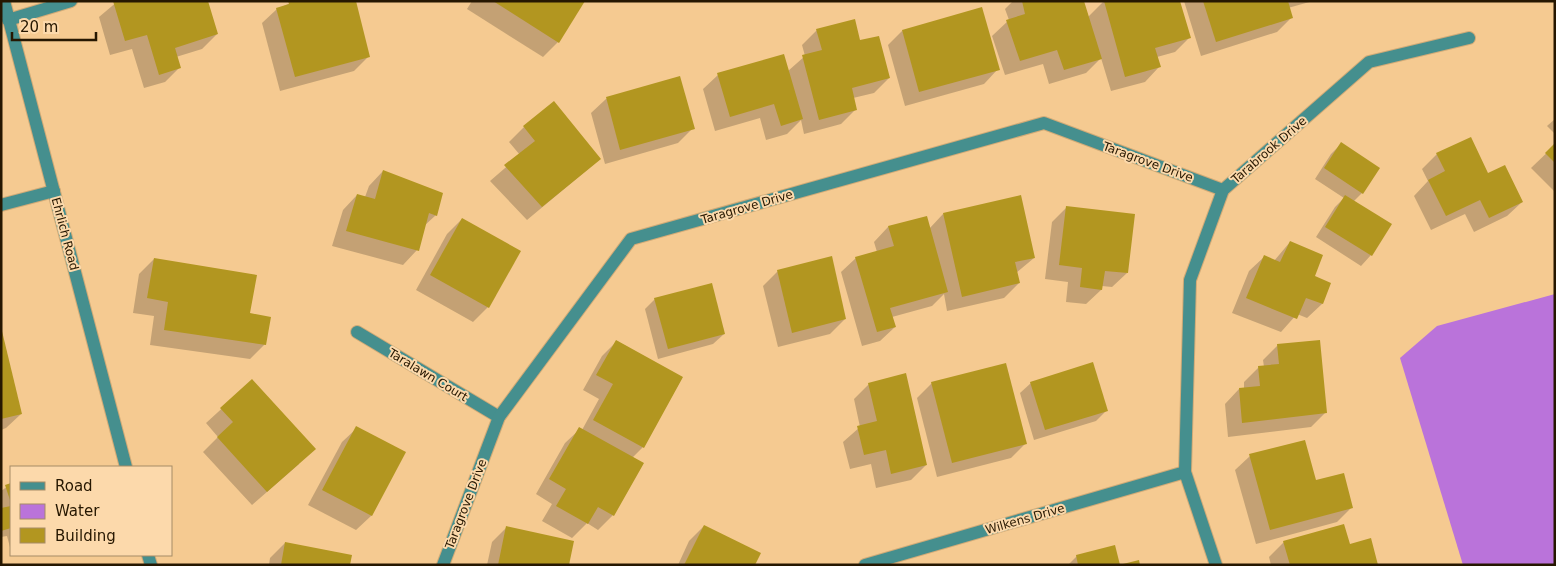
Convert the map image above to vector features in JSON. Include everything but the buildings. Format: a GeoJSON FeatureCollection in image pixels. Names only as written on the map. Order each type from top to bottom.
{"type":"FeatureCollection","features":[{"type":"Feature","properties":{"kind":"street","name":"Ehrlich Road"},"geometry":{"type":"LineString","coordinates":[[4,1],[126,466]]}},
{"type":"Feature","properties":{"kind":"street"},"geometry":{"type":"LineString","coordinates":[[8,20],[71,1]]}},
{"type":"Feature","properties":{"kind":"street","name":"Tarabrook Drive"},"geometry":{"type":"LineString","coordinates":[[1216,565],[1186,472],[1190,280],[1223,190],[1369,62],[1469,38]]}},
{"type":"Feature","properties":{"kind":"street","name":"Taragrove Drive"},"geometry":{"type":"LineString","coordinates":[[442,565],[499,417],[630,239],[1044,123],[1223,190]]}},
{"type":"Feature","properties":{"kind":"street"},"geometry":{"type":"LineString","coordinates":[[1,205],[54,191]]}},
{"type":"Feature","properties":{"kind":"street","name":"Taralawn Court"},"geometry":{"type":"LineString","coordinates":[[357,332],[499,417]]}},
{"type":"Feature","properties":{"kind":"street","name":"Wilkens Drive"},"geometry":{"type":"LineString","coordinates":[[865,565],[1186,472]]}},
{"type":"Feature","properties":{"kind":"water"},"geometry":{"type":"Polygon","coordinates":[[[1555,294],[1555,565],[1463,565],[1400,358],[1437,326],[1555,294]]]}}]}
